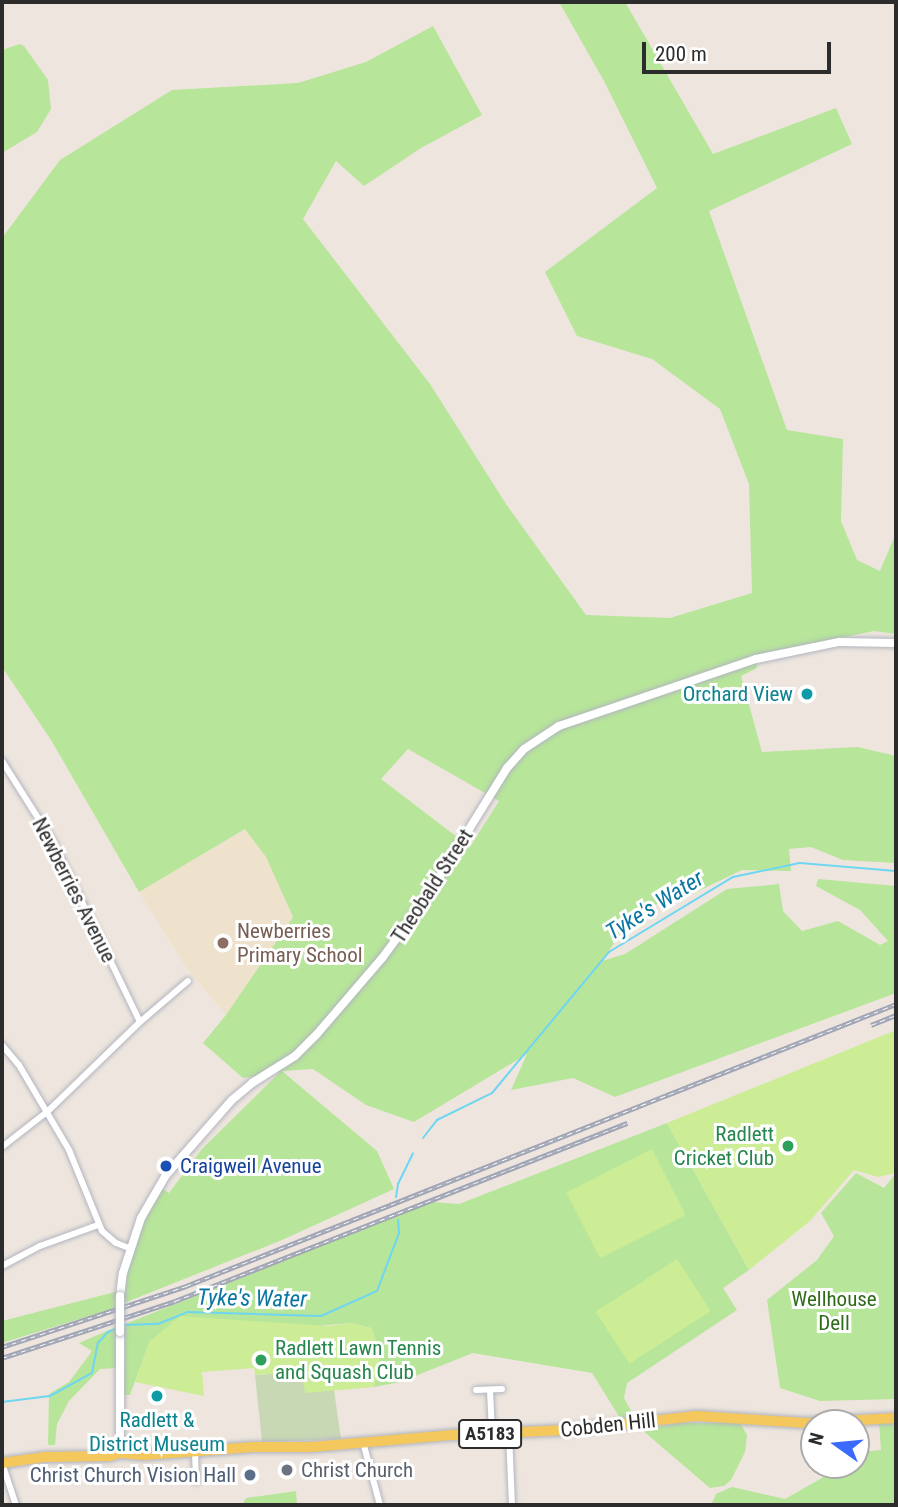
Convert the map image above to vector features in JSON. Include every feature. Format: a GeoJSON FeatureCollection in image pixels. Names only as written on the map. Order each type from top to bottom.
{"type":"FeatureCollection","features":[{"type":"Feature","properties":{"kind":"main road","name":"Cobden Hill"},"geometry":{"type":"LineString","coordinates":[[363,1442],[509,1434],[696,1416],[807,1423],[896,1418]]}},
{"type":"Feature","properties":{"kind":"main road","name":"A5183"},"geometry":{"type":"LineString","coordinates":[[2,1463],[44,1457],[96,1458],[120,1453],[144,1455],[363,1442]]}},
{"type":"Feature","properties":{"kind":"street","name":"Theobald Street"},"geometry":{"type":"LineString","coordinates":[[120,1453],[120,1296],[130,1248],[154,1192],[193,1144],[242,1091],[295,1056],[317,1034],[395,942],[507,768],[534,741],[559,726],[756,659],[839,642],[896,643]]}},
{"type":"Feature","properties":{"kind":"street","name":"Newberries Avenue"},"geometry":{"type":"LineString","coordinates":[[2,761],[52,840],[140,1022]]}},
{"type":"Feature","properties":{"kind":"street"},"geometry":{"type":"LineString","coordinates":[[2,1147],[47,1112],[140,1022],[188,981]]}},
{"type":"Feature","properties":{"kind":"street"},"geometry":{"type":"LineString","coordinates":[[2,1045],[12,1055],[76,1165],[98,1224],[108,1238],[130,1248]]}},
{"type":"Feature","properties":{"kind":"street"},"geometry":{"type":"LineString","coordinates":[[2,1266],[40,1246],[98,1224]]}},
{"type":"Feature","properties":{"kind":"street"},"geometry":{"type":"LineString","coordinates":[[477,1390],[502,1389]]}},
{"type":"Feature","properties":{"kind":"street"},"geometry":{"type":"LineString","coordinates":[[490,1390],[492,1434]]}},
{"type":"Feature","properties":{"kind":"street"},"geometry":{"type":"LineString","coordinates":[[509,1434],[512,1505]]}},
{"type":"Feature","properties":{"kind":"street"},"geometry":{"type":"LineString","coordinates":[[363,1442],[380,1505]]}},
{"type":"Feature","properties":{"kind":"street"},"geometry":{"type":"LineString","coordinates":[[194,1452],[197,1481]]}},
{"type":"Feature","properties":{"kind":"street"},"geometry":{"type":"LineString","coordinates":[[2,1463],[16,1505]]}},
{"type":"Feature","properties":{"kind":"shaded area","name":"Newberries Primary School"},"geometry":{"type":"Polygon","coordinates":[[[246,829],[266,857],[293,917],[226,1015],[187,969],[139,892],[246,829]]]}},
{"type":"Feature","properties":{"kind":"green space"},"geometry":{"type":"Polygon","coordinates":[[[559,2],[625,2],[713,154],[836,108],[852,144],[709,211],[787,430],[843,439],[841,521],[857,560],[880,571],[896,533],[896,634],[874,631],[756,655],[757,668],[741,676],[762,752],[858,747],[896,756],[896,863],[843,860],[811,847],[789,849],[791,871],[742,870],[692,894],[637,910],[602,961],[625,954],[727,889],[779,884],[783,911],[802,931],[838,921],[880,945],[888,941],[860,910],[816,886],[818,879],[896,886],[896,993],[615,1097],[573,1078],[511,1090],[527,1054],[414,1122],[366,1105],[313,1069],[282,1071],[377,1151],[394,1189],[282,1240],[124,1303],[128,1268],[142,1227],[161,1188],[169,1193],[202,1149],[280,1072],[243,1078],[203,1043],[226,1015],[293,917],[266,857],[245,829],[139,892],[51,740],[2,667],[2,238],[60,160],[172,90],[298,83],[366,62],[433,26],[482,115],[421,148],[364,186],[336,161],[303,219],[430,384],[506,504],[586,615],[670,618],[752,593],[749,484],[720,409],[652,359],[577,336],[545,272],[657,188],[604,81],[559,2]],[[408,749],[381,779],[470,847],[499,801],[408,749]]]}},
{"type":"Feature","properties":{"kind":"green space"},"geometry":{"type":"Polygon","coordinates":[[[20,44],[48,80],[51,109],[37,132],[2,153],[2,50],[20,44]]]}},
{"type":"Feature","properties":{"kind":"green space","name":"Radlett Cricket Club"},"geometry":{"type":"Polygon","coordinates":[[[896,1030],[896,1173],[878,1177],[854,1170],[810,1221],[749,1270],[667,1123],[896,1030]]]}},
{"type":"Feature","properties":{"kind":"green space"},"geometry":{"type":"Polygon","coordinates":[[[667,1123],[749,1270],[723,1288],[737,1310],[627,1383],[624,1398],[634,1416],[620,1418],[592,1373],[473,1353],[400,1382],[374,1387],[380,1352],[371,1328],[350,1323],[150,1341],[130,1395],[124,1395],[125,1324],[432,1202],[459,1204],[667,1123]]]}},
{"type":"Feature","properties":{"kind":"green space"},"geometry":{"type":"Polygon","coordinates":[[[652,1149],[686,1215],[600,1259],[566,1193],[652,1149]]]}},
{"type":"Feature","properties":{"kind":"green space","name":"Wellhouse Dell"},"geometry":{"type":"Polygon","coordinates":[[[856,1173],[884,1188],[896,1173],[896,1399],[820,1401],[780,1388],[767,1300],[817,1260],[834,1236],[821,1213],[856,1173]]]}},
{"type":"Feature","properties":{"kind":"green space"},"geometry":{"type":"Polygon","coordinates":[[[677,1259],[711,1311],[629,1364],[596,1312],[677,1259]]]}},
{"type":"Feature","properties":{"kind":"green space"},"geometry":{"type":"Polygon","coordinates":[[[115,1292],[115,1308],[2,1343],[2,1321],[115,1292]]]}},
{"type":"Feature","properties":{"kind":"green space","name":"Radlett Lawn Tennis and Squash Club"},"geometry":{"type":"Polygon","coordinates":[[[180,1316],[328,1326],[350,1323],[371,1328],[380,1352],[374,1387],[305,1393],[302,1372],[255,1375],[254,1368],[202,1372],[204,1396],[135,1382],[150,1341],[180,1316]]]}},
{"type":"Feature","properties":{"kind":"green space"},"geometry":{"type":"Polygon","coordinates":[[[116,1327],[117,1368],[100,1369],[69,1401],[57,1424],[55,1445],[48,1445],[49,1394],[69,1382],[92,1351],[79,1343],[116,1327]]]}},
{"type":"Feature","properties":{"kind":"green space"},"geometry":{"type":"Polygon","coordinates":[[[302,1372],[334,1390],[341,1439],[262,1442],[255,1375],[302,1372]]]}},
{"type":"Feature","properties":{"kind":"green space"},"geometry":{"type":"Polygon","coordinates":[[[896,1422],[896,1505],[711,1505],[716,1494],[732,1487],[785,1499],[820,1479],[870,1479],[870,1451],[881,1450],[879,1423],[896,1422]]]}},
{"type":"Feature","properties":{"kind":"green space"},"geometry":{"type":"Polygon","coordinates":[[[678,1423],[740,1423],[747,1435],[745,1452],[731,1480],[724,1486],[710,1488],[642,1430],[678,1423]]]}},
{"type":"Feature","properties":{"kind":"green space"},"geometry":{"type":"Polygon","coordinates":[[[296,1491],[297,1505],[242,1505],[246,1498],[296,1491]]]}},
{"type":"Feature","properties":{"kind":"waterway","name":"Tyke's Water"},"geometry":{"type":"LineString","coordinates":[[423,1138],[437,1120],[492,1093],[609,952],[733,877],[800,863],[896,871]]}},
{"type":"Feature","properties":{"kind":"waterway","name":"Tyke's Water"},"geometry":{"type":"LineString","coordinates":[[396,1197],[398,1184],[413,1153]]}},
{"type":"Feature","properties":{"kind":"waterway","name":"Tyke's Water"},"geometry":{"type":"LineString","coordinates":[[125,1325],[158,1324],[187,1312],[321,1316],[377,1291],[399,1233],[398,1220]]}},
{"type":"Feature","properties":{"kind":"waterway","name":"Tyke's Water"},"geometry":{"type":"LineString","coordinates":[[2,1402],[50,1396],[92,1373],[98,1343],[108,1332],[116,1329]]}},
{"type":"Feature","properties":{"kind":"railway"},"geometry":{"type":"LineString","coordinates":[[2,1347],[186,1286],[896,1004]]}},
{"type":"Feature","properties":{"kind":"railway"},"geometry":{"type":"LineString","coordinates":[[871,1025],[896,1015]]}},
{"type":"Feature","properties":{"kind":"railway"},"geometry":{"type":"LineString","coordinates":[[2,1358],[175,1301],[627,1123]]}},
{"type":"Feature","properties":{"kind":"place","name":"Orchard View"},"geometry":{"type":"Point","coordinates":[807,694]}},
{"type":"Feature","properties":{"kind":"place","name":"Newberries Primary School"},"geometry":{"type":"Point","coordinates":[223,943]}},
{"type":"Feature","properties":{"kind":"place","name":"Radlett Cricket Club"},"geometry":{"type":"Point","coordinates":[788,1146]}},
{"type":"Feature","properties":{"kind":"place","name":"Craigweil Avenue"},"geometry":{"type":"Point","coordinates":[166,1166]}},
{"type":"Feature","properties":{"kind":"place","name":"Radlett Lawn Tennis and Squash Club"},"geometry":{"type":"Point","coordinates":[261,1360]}},
{"type":"Feature","properties":{"kind":"place","name":"Radlett & District Museum"},"geometry":{"type":"Point","coordinates":[157,1396]}},
{"type":"Feature","properties":{"kind":"place","name":"Christ Church"},"geometry":{"type":"Point","coordinates":[287,1470]}},
{"type":"Feature","properties":{"kind":"place","name":"Christ Church Vision Hall"},"geometry":{"type":"Point","coordinates":[250,1475]}}]}
